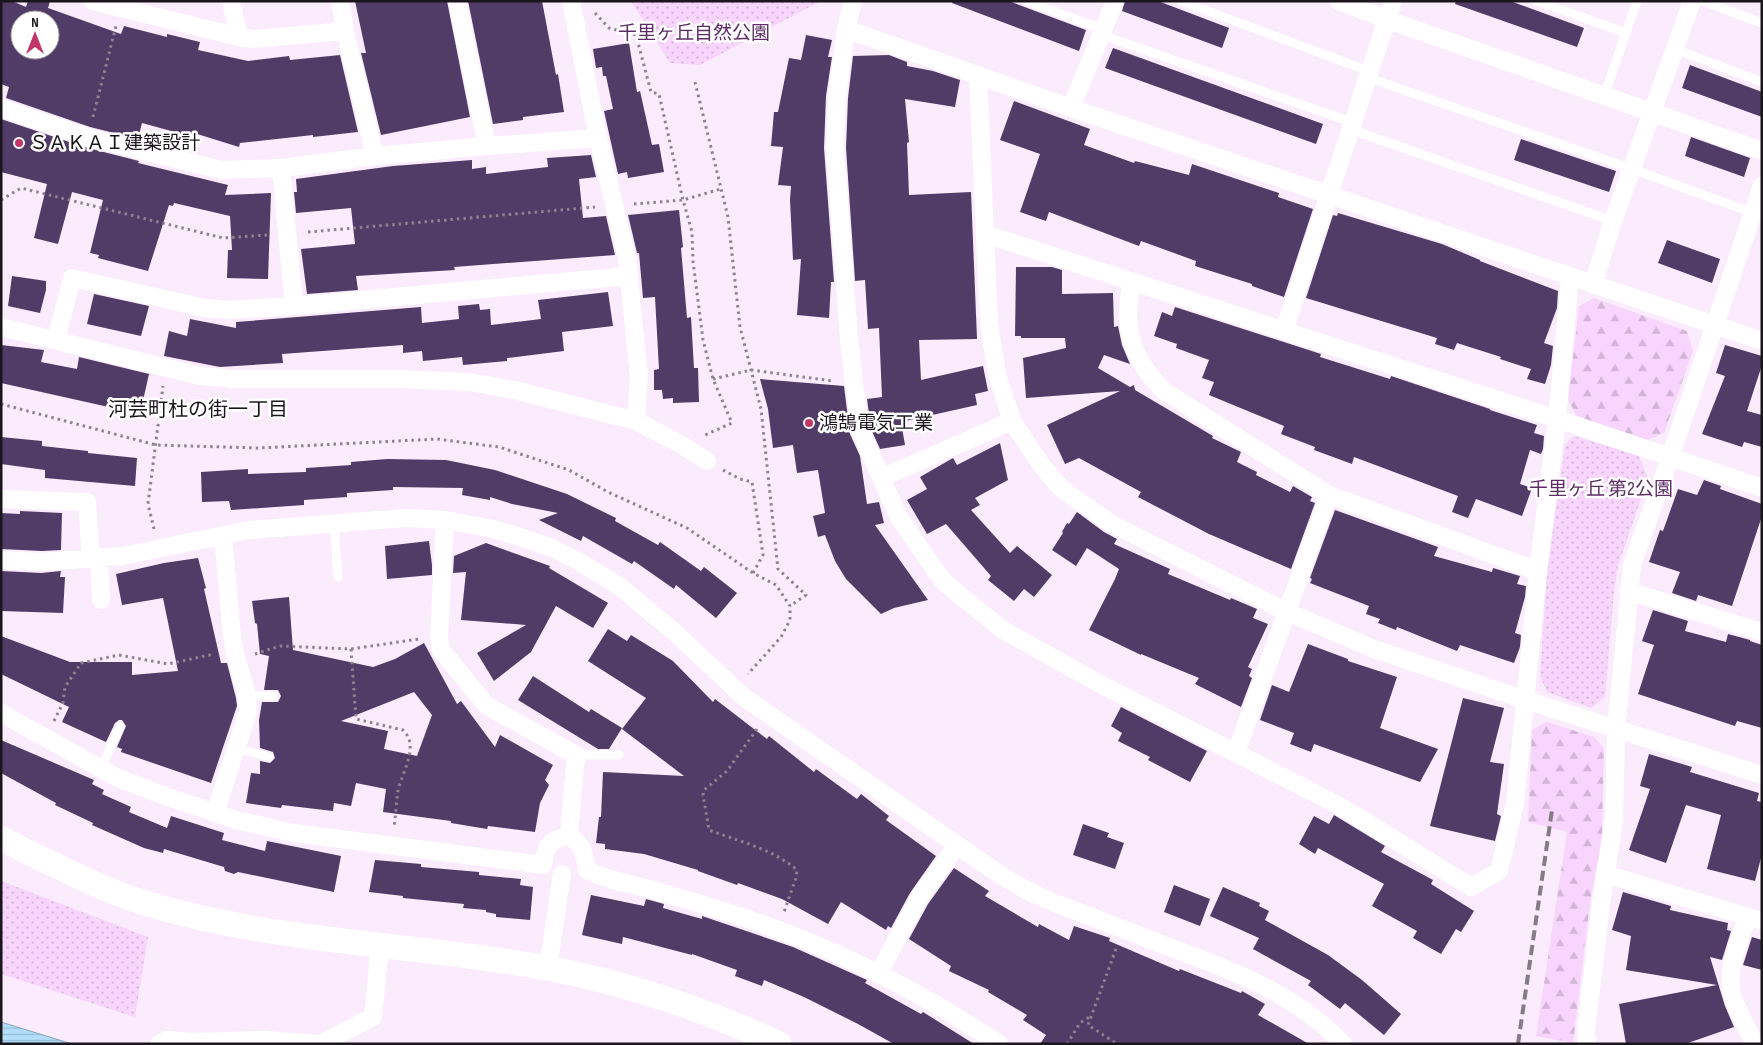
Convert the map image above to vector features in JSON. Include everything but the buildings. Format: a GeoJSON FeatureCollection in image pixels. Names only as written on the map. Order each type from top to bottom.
{"type":"FeatureCollection","features":[{"type":"Feature","properties":{"kind":"street"},"geometry":{"type":"LineString","coordinates":[[92,1],[238,37],[254,39],[345,31]]}},
{"type":"Feature","properties":{"kind":"street"},"geometry":{"type":"LineString","coordinates":[[231,1],[238,37]]}},
{"type":"Feature","properties":{"kind":"street"},"geometry":{"type":"LineString","coordinates":[[340,1],[345,31],[375,156]]}},
{"type":"Feature","properties":{"kind":"street"},"geometry":{"type":"LineString","coordinates":[[457,1],[488,146]]}},
{"type":"Feature","properties":{"kind":"street"},"geometry":{"type":"LineString","coordinates":[[571,1],[598,138],[627,258],[638,376],[636,421]]}},
{"type":"Feature","properties":{"kind":"street"},"geometry":{"type":"LineString","coordinates":[[853,1],[846,29],[837,98],[835,148],[854,384],[861,432],[881,478],[898,516],[935,570],[946,584],[1003,630],[1102,685],[1338,805],[1471,887],[1499,871],[1516,803],[1538,572],[1557,419],[1570,277]]}},
{"type":"Feature","properties":{"kind":"street"},"geometry":{"type":"LineString","coordinates":[[1071,108],[1116,1]]}},
{"type":"Feature","properties":{"kind":"street"},"geometry":{"type":"LineString","coordinates":[[1339,1],[1388,20],[1762,151]]}},
{"type":"Feature","properties":{"kind":"street"},"geometry":{"type":"LineString","coordinates":[[1284,331],[1394,1]]}},
{"type":"Feature","properties":{"kind":"street"},"geometry":{"type":"LineString","coordinates":[[1593,285],[1613,221],[1692,1]]}},
{"type":"Feature","properties":{"kind":"street"},"geometry":{"type":"LineString","coordinates":[[846,29],[1071,108],[1762,341]]}},
{"type":"Feature","properties":{"kind":"street"},"geometry":{"type":"LineString","coordinates":[[978,75],[989,325],[997,374],[1012,421],[1042,466],[1062,489],[1110,523],[1287,612],[1374,649],[1616,730],[1762,775]]}},
{"type":"Feature","properties":{"kind":"street"},"geometry":{"type":"LineString","coordinates":[[1,108],[88,136],[221,170],[281,168],[375,156],[598,138]]}},
{"type":"Feature","properties":{"kind":"street"},"geometry":{"type":"LineString","coordinates":[[281,168],[294,306]]}},
{"type":"Feature","properties":{"kind":"street"},"geometry":{"type":"LineString","coordinates":[[1587,1044],[1586,1031],[1605,874],[1614,820],[1616,730],[1632,565],[1761,190]]}},
{"type":"Feature","properties":{"kind":"street"},"geometry":{"type":"LineString","coordinates":[[985,234],[1557,419],[1762,488]]}},
{"type":"Feature","properties":{"kind":"street"},"geometry":{"type":"LineString","coordinates":[[56,340],[72,278],[204,308],[227,310],[294,306],[629,276]]}},
{"type":"Feature","properties":{"kind":"street"},"geometry":{"type":"LineString","coordinates":[[1132,282],[1128,298],[1127,316],[1131,340],[1149,376],[1164,391],[1329,494],[1538,572]]}},
{"type":"Feature","properties":{"kind":"street"},"geometry":{"type":"LineString","coordinates":[[1,327],[200,376],[233,379],[397,379],[470,382],[514,390],[636,421],[682,445],[707,461]]}},
{"type":"Feature","properties":{"kind":"street"},"geometry":{"type":"LineString","coordinates":[[881,478],[1012,421]]}},
{"type":"Feature","properties":{"kind":"street"},"geometry":{"type":"LineString","coordinates":[[1236,753],[1329,494]]}},
{"type":"Feature","properties":{"kind":"street"},"geometry":{"type":"LineString","coordinates":[[1,499],[87,502],[101,600]]}},
{"type":"Feature","properties":{"kind":"street"},"geometry":{"type":"LineString","coordinates":[[1,560],[42,562],[95,559],[123,556],[249,530],[406,518],[445,520],[493,529],[552,548],[578,561],[635,598],[734,689],[767,714],[957,845],[1026,890],[1123,930],[1237,972],[1279,994],[1318,1022],[1343,1044]]}},
{"type":"Feature","properties":{"kind":"street"},"geometry":{"type":"LineString","coordinates":[[445,520],[439,637],[441,650],[486,706],[576,755],[569,835]]}},
{"type":"Feature","properties":{"kind":"street"},"geometry":{"type":"LineString","coordinates":[[215,813],[248,712],[247,696],[231,627],[223,535]]}},
{"type":"Feature","properties":{"kind":"street"},"geometry":{"type":"LineString","coordinates":[[1628,591],[1762,632]]}},
{"type":"Feature","properties":{"kind":"street"},"geometry":{"type":"LineString","coordinates":[[1,713],[116,777],[236,820],[293,833],[543,865],[550,870],[562,874],[587,870],[600,878],[656,891],[778,929],[835,952],[879,973],[965,1021],[999,1044]]}},
{"type":"Feature","properties":{"kind":"street"},"geometry":{"type":"LineString","coordinates":[[543,865],[546,850],[551,842],[569,835]]}},
{"type":"Feature","properties":{"kind":"street"},"geometry":{"type":"LineString","coordinates":[[569,835],[582,848],[587,870]]}},
{"type":"Feature","properties":{"kind":"street"},"geometry":{"type":"LineString","coordinates":[[1,838],[96,885],[184,914],[262,930],[444,952],[548,968],[634,989],[742,1027],[779,1044]]}},
{"type":"Feature","properties":{"kind":"street"},"geometry":{"type":"LineString","coordinates":[[879,973],[919,898],[957,845]]}},
{"type":"Feature","properties":{"kind":"street"},"geometry":{"type":"LineString","coordinates":[[548,968],[562,874]]}},
{"type":"Feature","properties":{"kind":"street"},"geometry":{"type":"LineString","coordinates":[[1605,874],[1755,919],[1734,954],[1731,978],[1732,996],[1755,1044]]}},
{"type":"Feature","properties":{"kind":"street"},"geometry":{"type":"LineString","coordinates":[[158,1044],[167,1040],[190,1042],[264,1040],[320,1044],[372,1017],[380,945]]}},
{"type":"Feature","properties":{"kind":"lane"},"geometry":{"type":"LineString","coordinates":[[1027,1],[1103,32],[1353,127],[1613,221]]}},
{"type":"Feature","properties":{"kind":"lane"},"geometry":{"type":"LineString","coordinates":[[1181,1],[1370,75],[1753,213]]}},
{"type":"Feature","properties":{"kind":"lane"},"geometry":{"type":"LineString","coordinates":[[1537,1],[1626,34]]}},
{"type":"Feature","properties":{"kind":"lane"},"geometry":{"type":"LineString","coordinates":[[1604,96],[1637,1]]}},
{"type":"Feature","properties":{"kind":"lane"},"geometry":{"type":"LineString","coordinates":[[1703,1],[1762,23]]}},
{"type":"Feature","properties":{"kind":"lane"},"geometry":{"type":"LineString","coordinates":[[1675,50],[1762,82]]}},
{"type":"Feature","properties":{"kind":"lane"},"geometry":{"type":"LineString","coordinates":[[334,523],[338,577]]}},
{"type":"Feature","properties":{"kind":"lane"},"geometry":{"type":"LineString","coordinates":[[247,696],[275,696]]}},
{"type":"Feature","properties":{"kind":"lane"},"geometry":{"type":"LineString","coordinates":[[101,769],[120,726]]}},
{"type":"Feature","properties":{"kind":"lane"},"geometry":{"type":"LineString","coordinates":[[236,748],[269,757]]}},
{"type":"Feature","properties":{"kind":"lane"},"geometry":{"type":"LineString","coordinates":[[576,755],[618,755]]}},
{"type":"Feature","properties":{"kind":"path"},"geometry":{"type":"LineString","coordinates":[[591,8],[609,28],[636,35],[651,92],[659,94],[692,232],[693,261],[703,340],[713,379],[732,423],[682,445]]}},
{"type":"Feature","properties":{"kind":"path"},"geometry":{"type":"LineString","coordinates":[[88,136],[121,9]]}},
{"type":"Feature","properties":{"kind":"path"},"geometry":{"type":"LineString","coordinates":[[694,82],[728,216],[740,328],[761,409],[778,569],[806,595],[790,606]]}},
{"type":"Feature","properties":{"kind":"path"},"geometry":{"type":"LineString","coordinates":[[613,205],[683,200],[721,189]]}},
{"type":"Feature","properties":{"kind":"path"},"geometry":{"type":"LineString","coordinates":[[713,379],[751,370],[854,384]]}},
{"type":"Feature","properties":{"kind":"path"},"geometry":{"type":"LineString","coordinates":[[159,548],[148,504],[161,400]]}},
{"type":"Feature","properties":{"kind":"path"},"geometry":{"type":"LineString","coordinates":[[1,404],[156,445],[260,448],[437,439],[499,446],[569,470],[608,492],[686,528],[752,573],[776,585],[790,606],[790,620],[780,637],[734,689]]}},
{"type":"Feature","properties":{"kind":"path"},"geometry":{"type":"LineString","coordinates":[[740,479],[752,482],[763,555],[752,573]]}},
{"type":"Feature","properties":{"kind":"path"},"geometry":{"type":"LineString","coordinates":[[45,737],[63,704],[65,687],[81,663],[119,655],[168,664],[280,646],[351,649],[439,637]]}},
{"type":"Feature","properties":{"kind":"path"},"geometry":{"type":"LineString","coordinates":[[351,649],[356,719],[403,730],[410,740],[404,775],[399,789],[392,847]]}},
{"type":"Feature","properties":{"kind":"path"},"geometry":{"type":"LineString","coordinates":[[767,714],[727,771],[704,790],[703,795],[709,830],[786,860],[797,870],[796,878],[778,929]]}},
{"type":"Feature","properties":{"kind":"path"},"geometry":{"type":"LineString","coordinates":[[1117,1044],[1088,1025],[1123,930]]}},
{"type":"Feature","properties":{"kind":"path"},"geometry":{"type":"LineString","coordinates":[[1066,1044],[1080,1023],[1092,1015]]}},
{"type":"Feature","properties":{"kind":"green space","name":"千里ヶ丘自然公園"},"geometry":{"type":"Polygon","coordinates":[[[631,1],[821,1],[700,65],[670,63],[631,1]]]}},
{"type":"Feature","properties":{"kind":"green space"},"geometry":{"type":"Polygon","coordinates":[[[1594,298],[1687,331],[1693,351],[1664,433],[1647,440],[1577,416],[1568,400],[1579,306],[1594,298]]]}},
{"type":"Feature","properties":{"kind":"green space","name":"千里ヶ丘 第2公園"},"geometry":{"type":"Polygon","coordinates":[[[1574,436],[1639,456],[1648,478],[1618,566],[1605,697],[1591,708],[1547,692],[1540,676],[1547,573],[1565,445],[1574,436]]]}},
{"type":"Feature","properties":{"kind":"green space"},"geometry":{"type":"Polygon","coordinates":[[[1547,722],[1594,737],[1604,748],[1602,835],[1590,903],[1573,1043],[1536,1036],[1567,832],[1528,822],[1532,730],[1547,722]]]}},
{"type":"Feature","properties":{"kind":"green space"},"geometry":{"type":"Polygon","coordinates":[[[1,881],[148,937],[135,1017],[1,974],[1,881]]]}},
{"type":"Feature","properties":{"kind":"water"},"geometry":{"type":"Polygon","coordinates":[[[1,1022],[72,1044],[1,1044],[1,1022]]]}},
{"type":"Feature","properties":{"kind":"railway"},"geometry":{"type":"LineString","coordinates":[[1518,1044],[1552,810]]}},
{"type":"Feature","properties":{"kind":"place","name":"ＳＡＫＡＩ建築設計"},"geometry":{"type":"Point","coordinates":[19,143]}},
{"type":"Feature","properties":{"kind":"place","name":"鴻鵠電気工業"},"geometry":{"type":"Point","coordinates":[809,423]}},
{"type":"Feature","properties":{"kind":"district","name":"河芸町杜の街一丁目"},"geometry":{"type":"Point","coordinates":[198,410]}}]}
